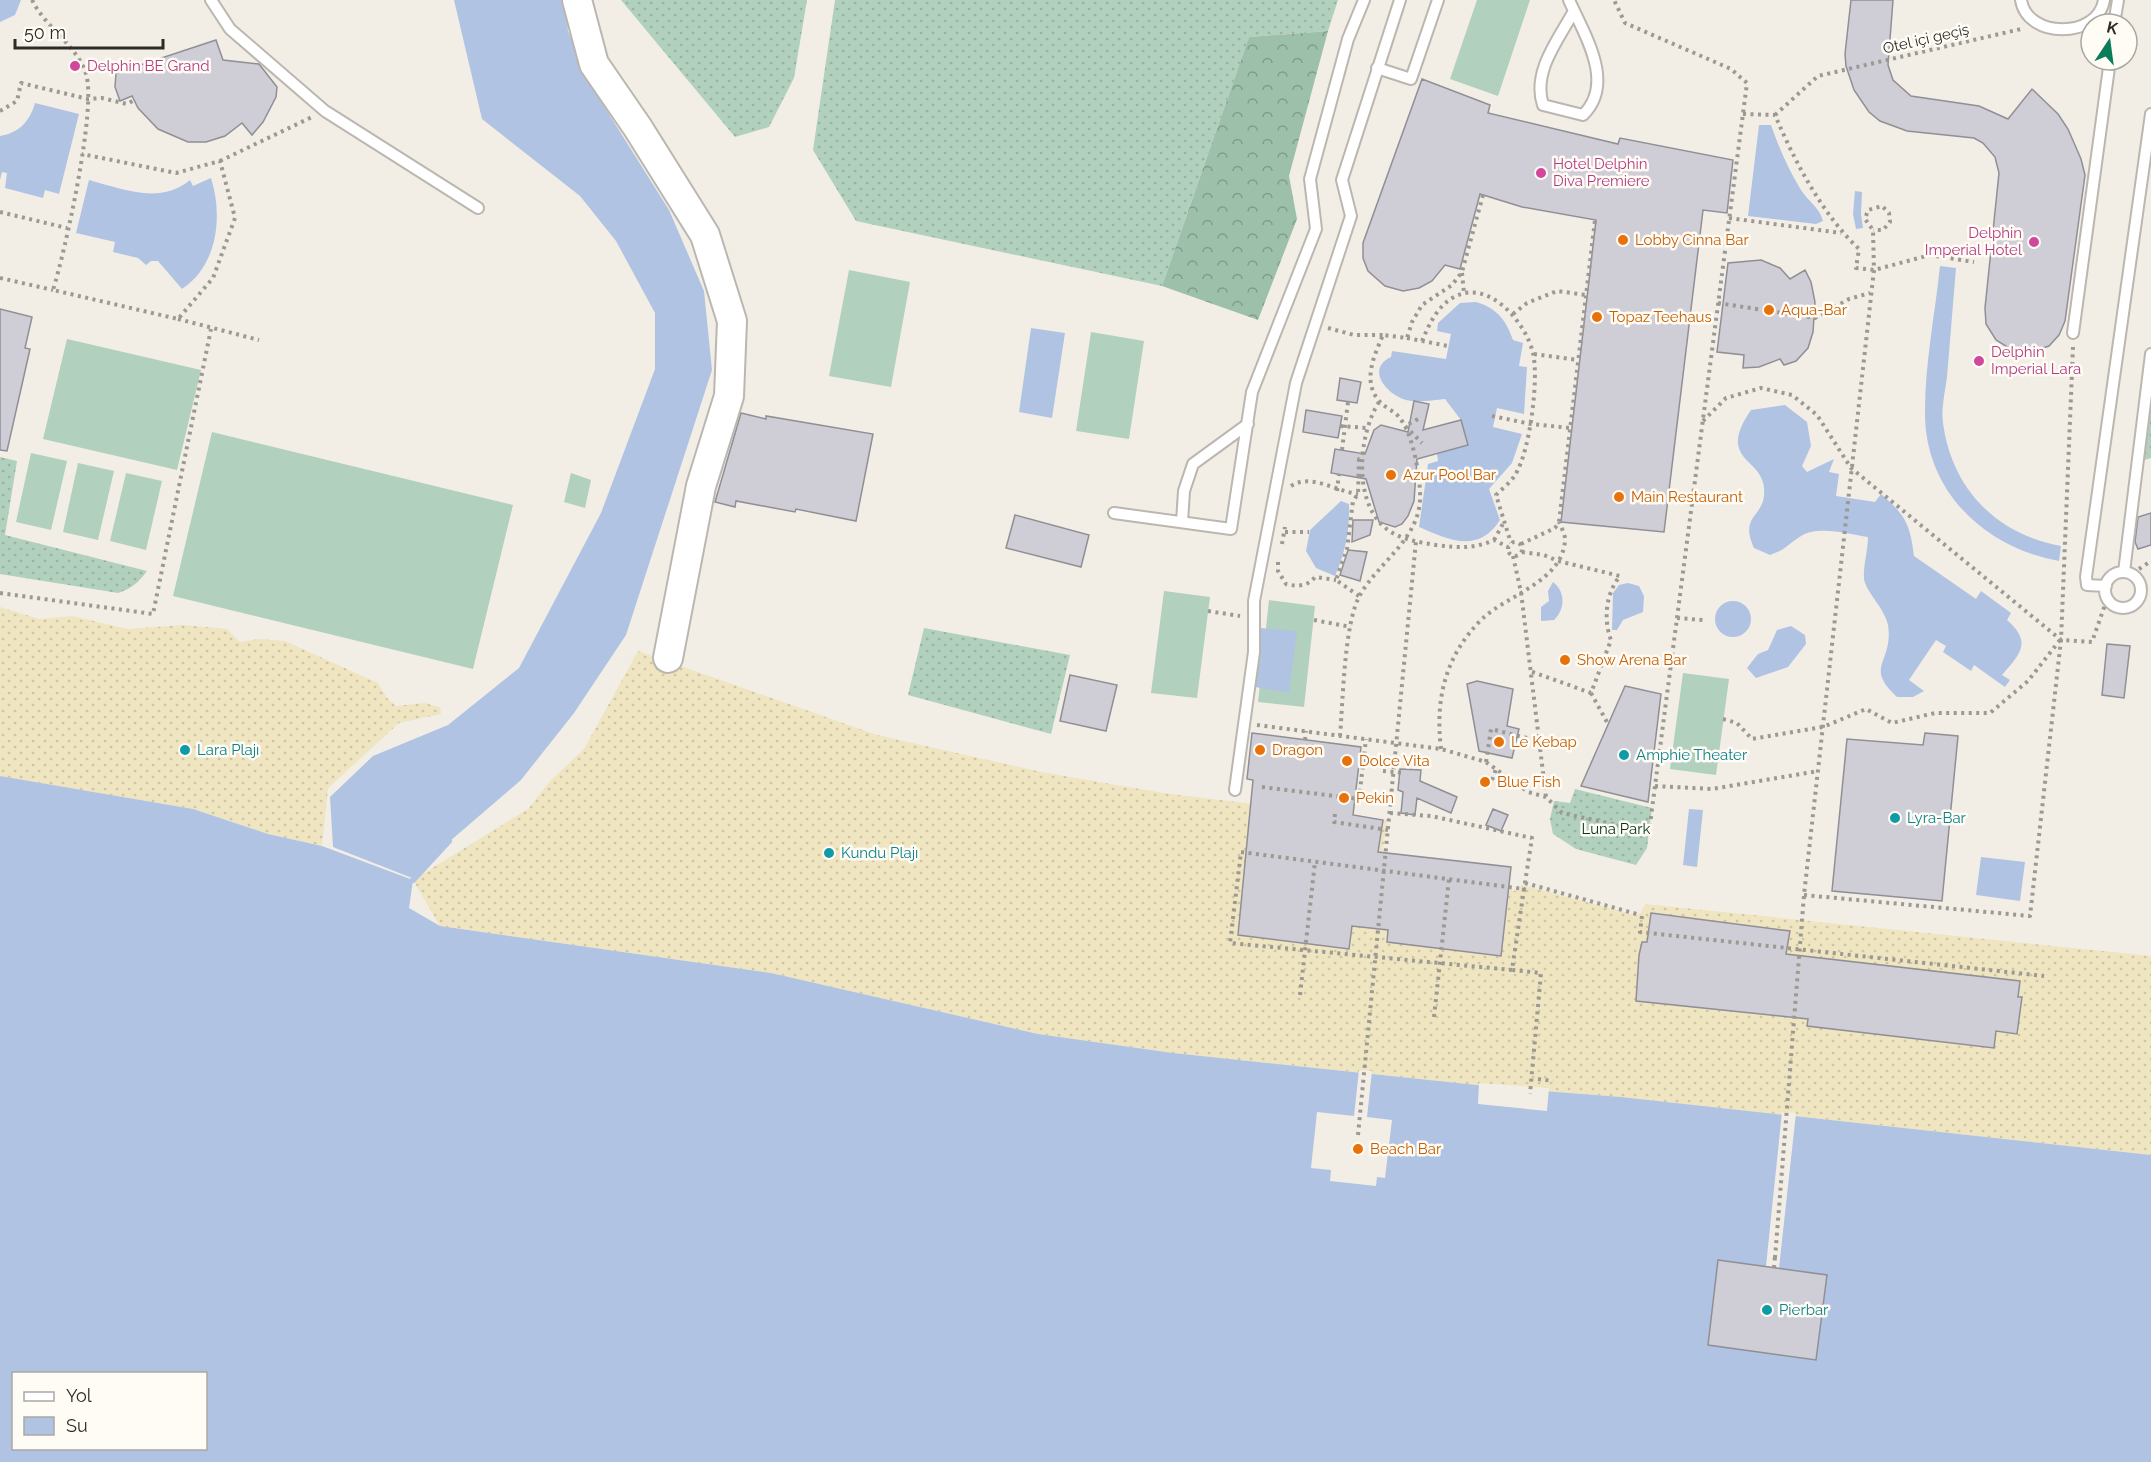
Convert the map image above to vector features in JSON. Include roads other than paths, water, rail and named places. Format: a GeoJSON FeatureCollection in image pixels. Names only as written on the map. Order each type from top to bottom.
{"type":"FeatureCollection","features":[{"type":"Feature","properties":{"kind":"street"},"geometry":{"type":"LineString","coordinates":[[577,0],[594,64],[638,128],[705,235],[732,321],[729,396],[701,486],[668,658]]}},
{"type":"Feature","properties":{"kind":"lane"},"geometry":{"type":"LineString","coordinates":[[211,0],[230,29],[325,111],[478,208]]}},
{"type":"Feature","properties":{"kind":"lane"},"geometry":{"type":"LineString","coordinates":[[1114,513],[1232,529],[1252,392],[1316,229],[1310,179],[1348,39],[1364,0]]}},
{"type":"Feature","properties":{"kind":"lane"},"geometry":{"type":"LineString","coordinates":[[1235,790],[1254,652],[1254,602],[1296,383],[1351,216],[1342,180],[1400,0]]}},
{"type":"Feature","properties":{"kind":"lane"},"geometry":{"type":"LineString","coordinates":[[1377,68],[1411,79],[1438,0]]}},
{"type":"Feature","properties":{"kind":"lane"},"geometry":{"type":"LineString","coordinates":[[1569,0],[1574,11],[1594,55],[1598,89],[1594,105],[1583,115],[1543,105],[1539,92],[1540,75],[1574,11]]}},
{"type":"Feature","properties":{"kind":"lane"},"geometry":{"type":"LineString","coordinates":[[2021,0],[2022,6],[2039,24],[2063,31],[2087,24],[2103,5],[2104,0]]}},
{"type":"Feature","properties":{"kind":"lane"},"geometry":{"type":"LineString","coordinates":[[2073,333],[2108,72]]}},
{"type":"Feature","properties":{"kind":"lane"},"geometry":{"type":"LineString","coordinates":[[2106,586],[2087,585],[2086,576],[2151,114]]}},
{"type":"Feature","properties":{"kind":"lane"},"geometry":{"type":"LineString","coordinates":[[2124,572],[2151,354]]}},
{"type":"Feature","properties":{"kind":"lane"},"geometry":{"type":"LineString","coordinates":[[1182,522],[1184,491],[1193,464],[1248,424]]}},
{"type":"Feature","properties":{"kind":"lane"},"geometry":{"type":"LineString","coordinates":[[2124,572],[2137,578],[2140,585],[2138,599],[2126,608],[2119,607],[2107,598],[2106,586],[2112,576],[2124,572]]}},
{"type":"Feature","properties":{"kind":"water"},"geometry":{"type":"Polygon","coordinates":[[[0,0],[21,0],[15,15],[0,22],[0,0]]]}},
{"type":"Feature","properties":{"kind":"water"},"geometry":{"type":"Polygon","coordinates":[[[454,0],[565,0],[568,31],[592,87],[669,210],[704,291],[712,370],[626,635],[574,713],[521,780],[429,859],[412,878],[333,847],[330,797],[373,756],[448,725],[519,668],[601,513],[655,369],[655,313],[616,241],[580,196],[482,119],[454,0]]]}},
{"type":"Feature","properties":{"kind":"water"},"geometry":{"type":"Polygon","coordinates":[[[35,103],[79,114],[59,194],[45,190],[43,198],[5,188],[7,173],[2,172],[0,180],[0,136],[13,132],[23,125],[35,103]]]}},
{"type":"Feature","properties":{"kind":"water"},"geometry":{"type":"Polygon","coordinates":[[[1759,125],[1771,125],[1792,174],[1823,221],[1816,224],[1748,216],[1759,125]]]}},
{"type":"Feature","properties":{"kind":"water"},"geometry":{"type":"Polygon","coordinates":[[[211,178],[217,208],[214,239],[203,267],[182,289],[158,261],[151,261],[146,265],[138,258],[113,252],[115,242],[76,233],[89,180],[128,191],[154,193],[178,188],[190,180],[193,186],[211,178]]]}},
{"type":"Feature","properties":{"kind":"water"},"geometry":{"type":"Polygon","coordinates":[[[1855,191],[1862,192],[1863,228],[1856,229],[1853,214],[1855,191]]]}},
{"type":"Feature","properties":{"kind":"water"},"geometry":{"type":"Polygon","coordinates":[[[1940,266],[1956,268],[1942,412],[1948,447],[1956,468],[1967,488],[1997,519],[2016,531],[2061,546],[2059,561],[2032,554],[1984,529],[1964,511],[1947,490],[1935,466],[1927,440],[1925,393],[1940,266]]]}},
{"type":"Feature","properties":{"kind":"water"},"geometry":{"type":"Polygon","coordinates":[[[1476,302],[1495,311],[1504,321],[1513,340],[1523,343],[1519,366],[1527,367],[1524,414],[1497,408],[1493,427],[1522,434],[1512,463],[1489,489],[1500,520],[1491,531],[1482,537],[1473,541],[1462,541],[1419,527],[1428,464],[1438,461],[1437,454],[1468,444],[1461,420],[1445,399],[1406,400],[1392,393],[1379,375],[1383,362],[1391,357],[1392,351],[1446,359],[1451,334],[1437,331],[1438,323],[1460,303],[1476,302]]]}},
{"type":"Feature","properties":{"kind":"water"},"geometry":{"type":"Polygon","coordinates":[[[1031,328],[1065,333],[1052,418],[1019,412],[1031,328]]]}},
{"type":"Feature","properties":{"kind":"water"},"geometry":{"type":"Polygon","coordinates":[[[1785,405],[1807,422],[1811,446],[1802,466],[1807,472],[1834,459],[1829,472],[1839,474],[1836,496],[1875,502],[1881,494],[1905,520],[1911,535],[1914,556],[1976,599],[1981,591],[2011,613],[2007,620],[2019,635],[2021,648],[2019,654],[2002,675],[2010,680],[2005,687],[1974,665],[1971,671],[1943,652],[1946,646],[1936,640],[1909,680],[1924,691],[1913,697],[1897,697],[1887,687],[1881,671],[1889,638],[1888,625],[1864,579],[1868,537],[1823,531],[1805,534],[1782,550],[1770,555],[1754,548],[1749,528],[1764,498],[1764,488],[1756,470],[1739,449],[1738,439],[1741,427],[1751,410],[1785,405]]]}},
{"type":"Feature","properties":{"kind":"water"},"geometry":{"type":"Polygon","coordinates":[[[1341,501],[1349,504],[1349,523],[1344,550],[1335,576],[1316,568],[1306,551],[1310,530],[1341,501]]]}},
{"type":"Feature","properties":{"kind":"water"},"geometry":{"type":"Polygon","coordinates":[[[1553,582],[1562,596],[1562,606],[1554,620],[1541,621],[1541,607],[1549,601],[1548,591],[1553,582]]]}},
{"type":"Feature","properties":{"kind":"water"},"geometry":{"type":"Polygon","coordinates":[[[1628,583],[1639,586],[1644,596],[1643,612],[1623,620],[1617,630],[1612,630],[1613,593],[1619,585],[1628,583]]]}},
{"type":"Feature","properties":{"kind":"water"},"geometry":{"type":"Polygon","coordinates":[[[1733,601],[1746,606],[1751,619],[1746,632],[1733,637],[1720,632],[1715,619],[1720,606],[1733,601]]]}},
{"type":"Feature","properties":{"kind":"water"},"geometry":{"type":"Polygon","coordinates":[[[1791,626],[1805,635],[1806,644],[1788,667],[1756,678],[1747,668],[1758,654],[1768,650],[1777,630],[1791,626]]]}},
{"type":"Feature","properties":{"kind":"water"},"geometry":{"type":"Polygon","coordinates":[[[1261,628],[1297,631],[1289,693],[1255,687],[1261,628]]]}},
{"type":"Feature","properties":{"kind":"water"},"geometry":{"type":"Polygon","coordinates":[[[0,776],[193,809],[268,834],[322,846],[413,880],[409,908],[440,926],[771,973],[1038,1034],[1173,1053],[1505,1088],[1621,1097],[2151,1155],[2151,1462],[0,1462],[0,776]]]}},
{"type":"Feature","properties":{"kind":"water"},"geometry":{"type":"Polygon","coordinates":[[[1689,809],[1703,810],[1697,867],[1683,865],[1689,809]]]}},
{"type":"Feature","properties":{"kind":"water"},"geometry":{"type":"Polygon","coordinates":[[[1981,857],[2025,862],[2020,901],[1976,895],[1981,857]]]}},
{"type":"Feature","properties":{"kind":"waterway"},"geometry":{"type":"LineString","coordinates":[[413,880],[449,841]]}},
{"type":"Feature","properties":{"kind":"place","name":"Delphin BE Grand"},"geometry":{"type":"Point","coordinates":[75,66]}},
{"type":"Feature","properties":{"kind":"place","name":"Hotel Delphin Diva Premiere"},"geometry":{"type":"Point","coordinates":[1541,173]}},
{"type":"Feature","properties":{"kind":"place","name":"Lobby Cinna Bar"},"geometry":{"type":"Point","coordinates":[1623,240]}},
{"type":"Feature","properties":{"kind":"place","name":"Delphin Imperial Hotel"},"geometry":{"type":"Point","coordinates":[2034,242]}},
{"type":"Feature","properties":{"kind":"place","name":"Aqua-Bar"},"geometry":{"type":"Point","coordinates":[1769,310]}},
{"type":"Feature","properties":{"kind":"place","name":"Topaz Teehaus"},"geometry":{"type":"Point","coordinates":[1597,317]}},
{"type":"Feature","properties":{"kind":"place","name":"Delphin Imperial Lara"},"geometry":{"type":"Point","coordinates":[1979,361]}},
{"type":"Feature","properties":{"kind":"place","name":"Azur Pool Bar"},"geometry":{"type":"Point","coordinates":[1391,475]}},
{"type":"Feature","properties":{"kind":"place","name":"Main Restaurant"},"geometry":{"type":"Point","coordinates":[1619,497]}},
{"type":"Feature","properties":{"kind":"place","name":"Show Arena Bar"},"geometry":{"type":"Point","coordinates":[1565,660]}},
{"type":"Feature","properties":{"kind":"place","name":"Le Kebap"},"geometry":{"type":"Point","coordinates":[1499,742]}},
{"type":"Feature","properties":{"kind":"place","name":"Lara Plajı"},"geometry":{"type":"Point","coordinates":[185,750]}},
{"type":"Feature","properties":{"kind":"place","name":"Dragon"},"geometry":{"type":"Point","coordinates":[1260,750]}},
{"type":"Feature","properties":{"kind":"place","name":"Amphie Theater"},"geometry":{"type":"Point","coordinates":[1624,755]}},
{"type":"Feature","properties":{"kind":"place","name":"Dolce Vita"},"geometry":{"type":"Point","coordinates":[1347,761]}},
{"type":"Feature","properties":{"kind":"place","name":"Blue Fish"},"geometry":{"type":"Point","coordinates":[1485,782]}},
{"type":"Feature","properties":{"kind":"place","name":"Pekin"},"geometry":{"type":"Point","coordinates":[1344,798]}},
{"type":"Feature","properties":{"kind":"place","name":"Lyra-Bar"},"geometry":{"type":"Point","coordinates":[1895,818]}},
{"type":"Feature","properties":{"kind":"place","name":"Kundu Plajı"},"geometry":{"type":"Point","coordinates":[829,853]}},
{"type":"Feature","properties":{"kind":"place","name":"Beach Bar"},"geometry":{"type":"Point","coordinates":[1358,1149]}},
{"type":"Feature","properties":{"kind":"place","name":"Pierbar"},"geometry":{"type":"Point","coordinates":[1767,1310]}},
{"type":"Feature","properties":{"kind":"park label","name":"Luna Park"},"geometry":{"type":"Point","coordinates":[1616,829]}}]}
